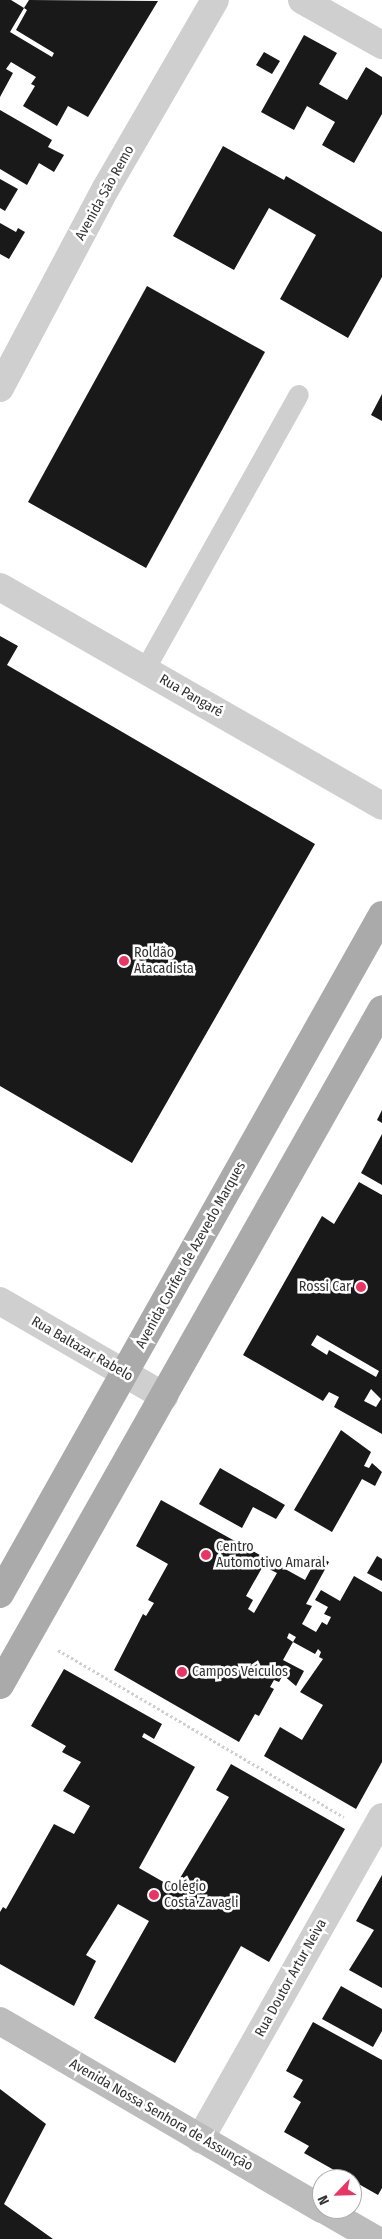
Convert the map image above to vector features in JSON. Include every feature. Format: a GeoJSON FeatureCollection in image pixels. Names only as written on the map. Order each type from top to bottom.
{"type":"FeatureCollection","features":[{"type":"Feature","properties":{"kind":"main road","name":"Avenida Corifeu de Azevedo Marques"},"geometry":{"type":"LineString","coordinates":[[0,1594],[382,915]]}},
{"type":"Feature","properties":{"kind":"main road"},"geometry":{"type":"LineString","coordinates":[[0,1686],[382,1009]]}},
{"type":"Feature","properties":{"kind":"street","name":"Avenida São Remo"},"geometry":{"type":"LineString","coordinates":[[0,388],[106,188],[215,0]]}},
{"type":"Feature","properties":{"kind":"street"},"geometry":{"type":"LineString","coordinates":[[302,0],[382,45]]}},
{"type":"Feature","properties":{"kind":"street","name":"Rua Pangaré"},"geometry":{"type":"LineString","coordinates":[[0,588],[382,806]]}},
{"type":"Feature","properties":{"kind":"street","name":"Rua Baltazar Rabelo"},"geometry":{"type":"LineString","coordinates":[[0,1301],[164,1396]]}},
{"type":"Feature","properties":{"kind":"street","name":"Rua Doutor Artur Neiva"},"geometry":{"type":"LineString","coordinates":[[200,2139],[377,1826]]}},
{"type":"Feature","properties":{"kind":"street","name":"Avenida Nossa Senhora de Assunção"},"geometry":{"type":"LineString","coordinates":[[0,2021],[312,2203]]}},
{"type":"Feature","properties":{"kind":"street","name":"Avenida Nossa Senhora de Assunção"},"geometry":{"type":"LineString","coordinates":[[339,2219],[374,2239]]}},
{"type":"Feature","properties":{"kind":"lane"},"geometry":{"type":"LineString","coordinates":[[144,670],[299,395]]}},
{"type":"Feature","properties":{"kind":"path"},"geometry":{"type":"LineString","coordinates":[[30,1634],[377,1826]]}},
{"type":"Feature","properties":{"kind":"building"},"geometry":{"type":"Polygon","coordinates":[[[0,0],[11,0],[24,8],[29,0],[158,1],[88,117],[68,106],[57,126],[23,106],[35,86],[31,84],[36,77],[11,62],[6,69],[13,73],[0,97],[0,0]],[[24,8],[10,32],[52,57],[54,53],[16,30],[27,10],[24,8]]]}},
{"type":"Feature","properties":{"kind":"building"},"geometry":{"type":"Polygon","coordinates":[[[304,35],[337,53],[319,84],[347,100],[366,67],[382,77],[382,114],[354,163],[322,145],[335,122],[307,106],[294,130],[261,112],[304,35]]]}},
{"type":"Feature","properties":{"kind":"building"},"geometry":{"type":"Polygon","coordinates":[[[264,52],[280,61],[272,74],[256,65],[264,52]]]}},
{"type":"Feature","properties":{"kind":"building"},"geometry":{"type":"Polygon","coordinates":[[[0,110],[52,140],[48,147],[64,155],[54,172],[39,163],[27,185],[0,169],[0,110]]]}},
{"type":"Feature","properties":{"kind":"building"},"geometry":{"type":"Polygon","coordinates":[[[223,146],[284,180],[286,176],[382,232],[382,277],[348,338],[280,299],[316,235],[269,208],[234,270],[173,236],[223,146]]]}},
{"type":"Feature","properties":{"kind":"building"},"geometry":{"type":"Polygon","coordinates":[[[0,179],[18,189],[5,211],[0,208],[0,179]]]}},
{"type":"Feature","properties":{"kind":"building"},"geometry":{"type":"Polygon","coordinates":[[[0,223],[16,232],[18,228],[25,232],[9,259],[0,254],[0,223]]]}},
{"type":"Feature","properties":{"kind":"building"},"geometry":{"type":"Polygon","coordinates":[[[147,286],[265,352],[146,568],[28,502],[147,286]]]}},
{"type":"Feature","properties":{"kind":"building"},"geometry":{"type":"Polygon","coordinates":[[[382,394],[382,421],[371,415],[382,394]]]}},
{"type":"Feature","properties":{"kind":"building","name":"Roldão Atacadista"},"geometry":{"type":"Polygon","coordinates":[[[0,636],[18,646],[7,665],[315,844],[132,1163],[0,1086],[0,636]]]}},
{"type":"Feature","properties":{"kind":"building"},"geometry":{"type":"Polygon","coordinates":[[[382,1110],[382,1123],[377,1120],[382,1110]]]}},
{"type":"Feature","properties":{"kind":"building"},"geometry":{"type":"Polygon","coordinates":[[[382,1134],[382,1185],[361,1173],[382,1134]]]}},
{"type":"Feature","properties":{"kind":"building"},"geometry":{"type":"Polygon","coordinates":[[[359,1182],[382,1195],[382,1434],[334,1407],[339,1397],[329,1392],[323,1401],[243,1355],[322,1216],[334,1224],[359,1182]],[[317,1335],[311,1345],[327,1355],[329,1350],[376,1377],[379,1371],[317,1335]],[[371,1389],[364,1401],[376,1407],[381,1399],[371,1389]]]}},
{"type":"Feature","properties":{"kind":"building"},"geometry":{"type":"Polygon","coordinates":[[[341,1430],[371,1452],[364,1466],[369,1468],[372,1463],[382,1472],[375,1486],[362,1479],[332,1532],[294,1510],[341,1430]]]}},
{"type":"Feature","properties":{"kind":"building"},"geometry":{"type":"Polygon","coordinates":[[[220,1468],[285,1505],[276,1519],[253,1507],[242,1528],[199,1504],[220,1468]]]}},
{"type":"Feature","properties":{"kind":"building"},"geometry":{"type":"Polygon","coordinates":[[[161,1500],[305,1580],[318,1556],[329,1562],[306,1604],[312,1606],[302,1624],[316,1632],[322,1622],[327,1625],[331,1617],[324,1614],[328,1607],[315,1600],[321,1590],[340,1601],[354,1576],[382,1592],[382,1762],[356,1809],[264,1756],[280,1727],[302,1740],[323,1705],[300,1692],[323,1659],[319,1657],[321,1652],[318,1649],[315,1654],[293,1642],[283,1660],[304,1671],[296,1686],[283,1675],[279,1682],[274,1680],[270,1687],[274,1689],[259,1716],[255,1714],[239,1742],[114,1670],[143,1614],[146,1616],[154,1603],[148,1600],[168,1564],[136,1546],[161,1500]],[[263,1566],[246,1596],[253,1600],[248,1609],[254,1613],[277,1573],[263,1566]],[[289,1633],[287,1638],[293,1642],[296,1637],[289,1633]]]}},
{"type":"Feature","properties":{"kind":"building"},"geometry":{"type":"Polygon","coordinates":[[[377,1556],[382,1559],[382,1581],[367,1573],[377,1556]]]}},
{"type":"Feature","properties":{"kind":"building","name":"Colégio Costa Zavagli"},"geometry":{"type":"Polygon","coordinates":[[[64,1669],[162,1724],[154,1739],[144,1733],[142,1737],[195,1767],[139,1868],[174,1888],[229,1797],[216,1790],[231,1764],[345,1829],[269,1962],[241,1946],[175,2063],[94,2018],[149,1921],[118,1904],[86,1955],[96,1961],[74,2006],[0,1964],[0,1912],[3,1907],[6,1909],[54,1824],[74,1834],[90,1806],[63,1791],[81,1762],[62,1752],[66,1746],[31,1726],[64,1669]]]}},
{"type":"Feature","properties":{"kind":"building"},"geometry":{"type":"Polygon","coordinates":[[[382,1875],[382,1988],[349,1970],[374,1930],[356,1921],[382,1875]]]}},
{"type":"Feature","properties":{"kind":"building"},"geometry":{"type":"Polygon","coordinates":[[[341,1986],[382,2009],[382,2031],[373,2047],[322,2019],[341,1986]]]}},
{"type":"Feature","properties":{"kind":"building"},"geometry":{"type":"Polygon","coordinates":[[[313,2022],[382,2060],[382,2188],[378,2195],[362,2186],[362,2169],[332,2169],[304,2153],[309,2146],[284,2132],[301,2102],[293,2097],[303,2080],[286,2071],[313,2022]]]}},
{"type":"Feature","properties":{"kind":"building"},"geometry":{"type":"Polygon","coordinates":[[[0,2089],[46,2124],[4,2204],[53,2239],[0,2239],[0,2089]]]}},
{"type":"Feature","properties":{"kind":"place","name":"Roldão Atacadista"},"geometry":{"type":"Point","coordinates":[124,961]}},
{"type":"Feature","properties":{"kind":"place","name":"Rossi Car"},"geometry":{"type":"Point","coordinates":[361,1287]}},
{"type":"Feature","properties":{"kind":"place","name":"Centro Automotivo Amaral"},"geometry":{"type":"Point","coordinates":[206,1555]}},
{"type":"Feature","properties":{"kind":"place","name":"Campos Veículos"},"geometry":{"type":"Point","coordinates":[182,1672]}},
{"type":"Feature","properties":{"kind":"place","name":"Colégio Costa Zavagli"},"geometry":{"type":"Point","coordinates":[154,1895]}}]}
